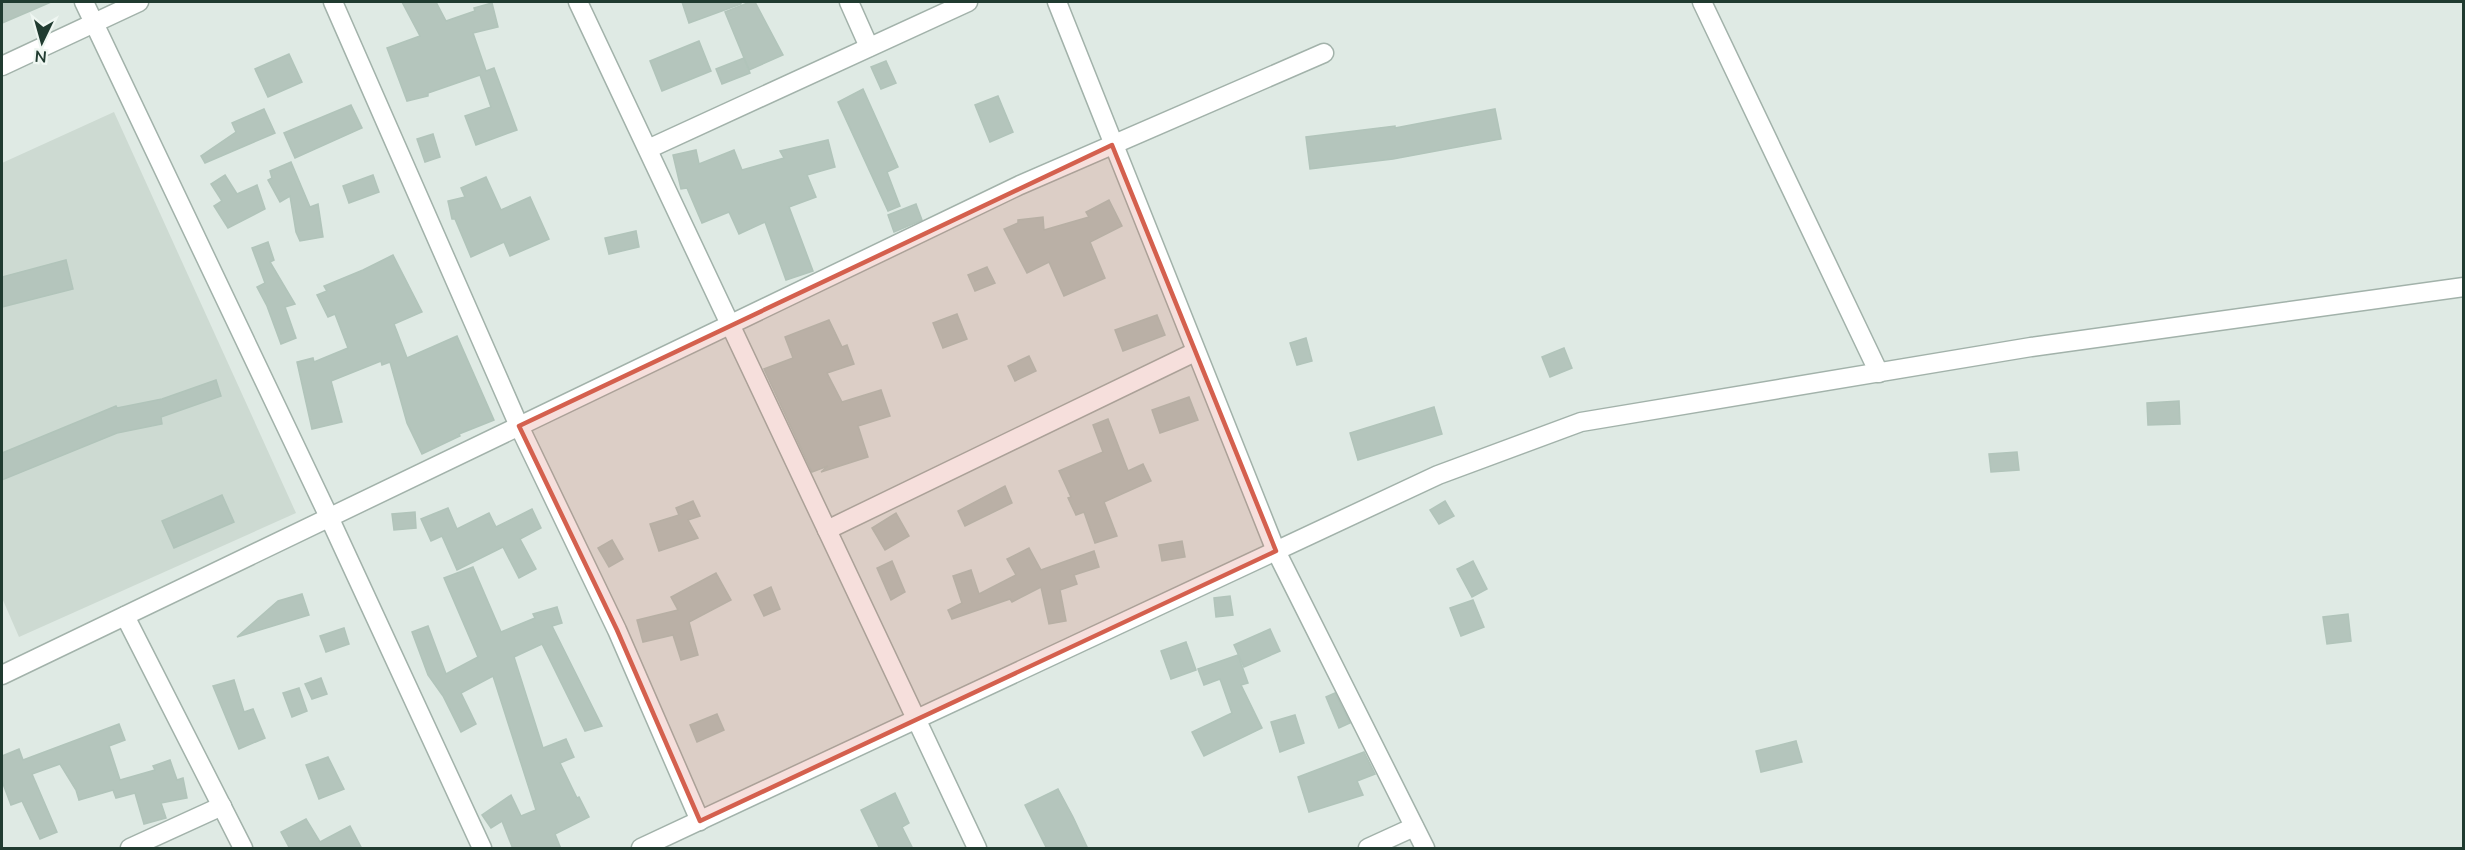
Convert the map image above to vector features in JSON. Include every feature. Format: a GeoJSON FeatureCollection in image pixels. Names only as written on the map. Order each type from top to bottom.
{"type":"FeatureCollection","features":[{"type":"Feature","properties":{"kind":"street"},"geometry":{"type":"LineString","coordinates":[[84,2],[329,517],[482,849]]}},
{"type":"Feature","properties":{"kind":"street"},"geometry":{"type":"LineString","coordinates":[[2,66],[139,2]]}},
{"type":"Feature","properties":{"kind":"street"},"geometry":{"type":"LineString","coordinates":[[333,2],[519,426],[617,630],[700,821]]}},
{"type":"Feature","properties":{"kind":"street"},"geometry":{"type":"LineString","coordinates":[[578,2],[977,849]]}},
{"type":"Feature","properties":{"kind":"street"},"geometry":{"type":"LineString","coordinates":[[849,2],[869,47]]}},
{"type":"Feature","properties":{"kind":"street"},"geometry":{"type":"LineString","coordinates":[[648,149],[968,2]]}},
{"type":"Feature","properties":{"kind":"street"},"geometry":{"type":"LineString","coordinates":[[1057,2],[1275,551],[1425,849]]}},
{"type":"Feature","properties":{"kind":"street"},"geometry":{"type":"LineString","coordinates":[[1702,2],[1879,373]]}},
{"type":"Feature","properties":{"kind":"street"},"geometry":{"type":"LineString","coordinates":[[2,675],[1020,185],[1324,53]]}},
{"type":"Feature","properties":{"kind":"street"},"geometry":{"type":"LineString","coordinates":[[641,849],[1438,475],[1581,422],[2031,347],[2463,287]]}},
{"type":"Feature","properties":{"kind":"street"},"geometry":{"type":"LineString","coordinates":[[827,530],[1195,352]]}},
{"type":"Feature","properties":{"kind":"street"},"geometry":{"type":"LineString","coordinates":[[125,616],[243,849]]}},
{"type":"Feature","properties":{"kind":"street"},"geometry":{"type":"LineString","coordinates":[[130,849],[222,806]]}},
{"type":"Feature","properties":{"kind":"street"},"geometry":{"type":"LineString","coordinates":[[1368,849],[1414,826]]}},
{"type":"Feature","properties":{"kind":"highlighted area"},"geometry":{"type":"Polygon","coordinates":[[[1112,145],[1276,551],[700,821],[617,630],[519,426],[1112,145]]]}},
{"type":"Feature","properties":{"kind":"shaded area"},"geometry":{"type":"Polygon","coordinates":[[[114,112],[296,513],[19,637],[2,598],[2,163],[114,112]]]}},
{"type":"Feature","properties":{"kind":"building"},"geometry":{"type":"Polygon","coordinates":[[[2,2],[51,2],[2,23],[2,2]]]}},
{"type":"Feature","properties":{"kind":"building"},"geometry":{"type":"Polygon","coordinates":[[[402,2],[436,2],[446,21],[475,11],[474,8],[492,3],[498,27],[473,33],[486,71],[494,68],[517,130],[476,145],[465,116],[491,107],[480,75],[428,93],[428,96],[407,101],[387,48],[420,36],[402,2]]]}},
{"type":"Feature","properties":{"kind":"building"},"geometry":{"type":"Polygon","coordinates":[[[682,2],[741,2],[741,4],[689,23],[682,2]]]}},
{"type":"Feature","properties":{"kind":"building"},"geometry":{"type":"Polygon","coordinates":[[[755,2],[783,55],[749,70],[725,12],[755,2]]]}},
{"type":"Feature","properties":{"kind":"building"},"geometry":{"type":"Polygon","coordinates":[[[699,41],[711,71],[662,91],[650,61],[699,41]]]}},
{"type":"Feature","properties":{"kind":"building"},"geometry":{"type":"Polygon","coordinates":[[[289,54],[302,82],[268,97],[255,69],[289,54]]]}},
{"type":"Feature","properties":{"kind":"building"},"geometry":{"type":"Polygon","coordinates":[[[744,58],[750,73],[722,84],[716,69],[744,58]]]}},
{"type":"Feature","properties":{"kind":"building"},"geometry":{"type":"Polygon","coordinates":[[[886,61],[896,83],[881,89],[871,67],[886,61]]]}},
{"type":"Feature","properties":{"kind":"building"},"geometry":{"type":"Polygon","coordinates":[[[863,89],[898,167],[887,172],[900,206],[888,211],[838,102],[863,89]]]}},
{"type":"Feature","properties":{"kind":"building"},"geometry":{"type":"Polygon","coordinates":[[[998,96],[1013,132],[990,142],[975,105],[998,96]]]}},
{"type":"Feature","properties":{"kind":"building"},"geometry":{"type":"Polygon","coordinates":[[[351,105],[362,128],[295,158],[284,133],[351,105]]]}},
{"type":"Feature","properties":{"kind":"building"},"geometry":{"type":"Polygon","coordinates":[[[264,109],[275,133],[205,163],[201,156],[236,132],[232,123],[264,109]]]}},
{"type":"Feature","properties":{"kind":"building"},"geometry":{"type":"Polygon","coordinates":[[[1495,109],[1501,139],[1393,159],[1310,169],[1306,137],[1395,126],[1395,128],[1495,109]]]}},
{"type":"Feature","properties":{"kind":"building"},"geometry":{"type":"Polygon","coordinates":[[[433,134],[440,157],[425,162],[417,139],[433,134]]]}},
{"type":"Feature","properties":{"kind":"building"},"geometry":{"type":"Polygon","coordinates":[[[828,140],[835,167],[807,175],[816,197],[789,207],[813,271],[786,280],[765,222],[739,234],[729,212],[702,223],[687,188],[681,189],[673,155],[696,150],[699,164],[734,150],[742,170],[784,158],[780,151],[828,140]]]}},
{"type":"Feature","properties":{"kind":"building"},"geometry":{"type":"Polygon","coordinates":[[[291,162],[310,207],[318,204],[323,237],[300,241],[296,232],[290,196],[280,202],[268,180],[272,178],[270,171],[291,162]]]}},
{"type":"Feature","properties":{"kind":"building"},"geometry":{"type":"Polygon","coordinates":[[[225,175],[237,194],[257,185],[265,209],[228,228],[214,206],[222,201],[211,184],[225,175]]]}},
{"type":"Feature","properties":{"kind":"building"},"geometry":{"type":"Polygon","coordinates":[[[373,175],[379,192],[349,203],[343,186],[373,175]]]}},
{"type":"Feature","properties":{"kind":"building"},"geometry":{"type":"Polygon","coordinates":[[[486,177],[501,210],[530,197],[549,239],[510,256],[504,242],[471,257],[455,219],[452,219],[448,201],[465,197],[461,188],[486,177]]]}},
{"type":"Feature","properties":{"kind":"building"},"geometry":{"type":"Polygon","coordinates":[[[1109,200],[1122,226],[1090,242],[1105,278],[1064,296],[1049,262],[1027,273],[1004,229],[1018,223],[1018,220],[1043,217],[1044,230],[1089,217],[1086,212],[1109,200]]]}},
{"type":"Feature","properties":{"kind":"building"},"geometry":{"type":"Polygon","coordinates":[[[916,204],[922,220],[894,232],[888,215],[916,204]]]}},
{"type":"Feature","properties":{"kind":"building"},"geometry":{"type":"Polygon","coordinates":[[[636,231],[639,247],[609,254],[605,238],[636,231]]]}},
{"type":"Feature","properties":{"kind":"building"},"geometry":{"type":"Polygon","coordinates":[[[268,242],[274,260],[270,262],[295,304],[285,307],[296,338],[281,344],[267,306],[257,287],[265,283],[252,248],[268,242]]]}},
{"type":"Feature","properties":{"kind":"building"},"geometry":{"type":"Polygon","coordinates":[[[393,255],[422,312],[394,324],[407,358],[457,336],[494,420],[459,434],[460,436],[422,454],[407,423],[390,362],[382,365],[381,361],[331,381],[342,422],[312,429],[297,362],[313,358],[314,362],[348,348],[335,314],[328,317],[317,295],[327,291],[324,286],[393,255]]]}},
{"type":"Feature","properties":{"kind":"building"},"geometry":{"type":"Polygon","coordinates":[[[66,260],[73,289],[2,307],[2,277],[66,260]]]}},
{"type":"Feature","properties":{"kind":"building"},"geometry":{"type":"Polygon","coordinates":[[[987,267],[995,283],[975,291],[968,275],[987,267]]]}},
{"type":"Feature","properties":{"kind":"building"},"geometry":{"type":"Polygon","coordinates":[[[957,314],[967,339],[943,348],[933,323],[957,314]]]}},
{"type":"Feature","properties":{"kind":"building"},"geometry":{"type":"Polygon","coordinates":[[[1157,315],[1165,335],[1123,351],[1115,330],[1157,315]]]}},
{"type":"Feature","properties":{"kind":"building"},"geometry":{"type":"Polygon","coordinates":[[[829,320],[842,347],[847,345],[854,364],[827,373],[842,402],[881,390],[890,416],[858,426],[868,457],[821,472],[828,466],[812,472],[764,369],[793,358],[785,337],[829,320]]]}},
{"type":"Feature","properties":{"kind":"building"},"geometry":{"type":"Polygon","coordinates":[[[1306,338],[1312,361],[1297,365],[1290,343],[1306,338]]]}},
{"type":"Feature","properties":{"kind":"building"},"geometry":{"type":"Polygon","coordinates":[[[1564,348],[1572,368],[1550,377],[1542,357],[1564,348]]]}},
{"type":"Feature","properties":{"kind":"building"},"geometry":{"type":"Polygon","coordinates":[[[1029,356],[1036,371],[1015,381],[1008,366],[1029,356]]]}},
{"type":"Feature","properties":{"kind":"building"},"geometry":{"type":"Polygon","coordinates":[[[216,380],[221,396],[161,417],[162,424],[117,433],[2,480],[2,453],[116,406],[117,408],[162,399],[216,380]]]}},
{"type":"Feature","properties":{"kind":"building"},"geometry":{"type":"Polygon","coordinates":[[[1189,397],[1198,420],[1160,433],[1152,410],[1189,397]]]}},
{"type":"Feature","properties":{"kind":"building"},"geometry":{"type":"Polygon","coordinates":[[[2179,401],[2180,424],[2148,425],[2147,403],[2179,401]]]}},
{"type":"Feature","properties":{"kind":"building"},"geometry":{"type":"Polygon","coordinates":[[[1434,407],[1442,434],[1358,460],[1350,433],[1434,407]]]}},
{"type":"Feature","properties":{"kind":"building"},"geometry":{"type":"Polygon","coordinates":[[[1108,419],[1128,471],[1143,464],[1151,481],[1104,502],[1117,536],[1095,543],[1084,512],[1076,515],[1068,498],[1071,497],[1059,471],[1103,452],[1093,425],[1108,419]]]}},
{"type":"Feature","properties":{"kind":"building"},"geometry":{"type":"Polygon","coordinates":[[[2017,452],[2019,470],[1991,472],[1989,454],[2017,452]]]}},
{"type":"Feature","properties":{"kind":"building"},"geometry":{"type":"Polygon","coordinates":[[[1005,486],[1012,503],[965,526],[958,511],[1005,486]]]}},
{"type":"Feature","properties":{"kind":"building"},"geometry":{"type":"Polygon","coordinates":[[[222,495],[234,522],[174,548],[162,521],[222,495]]]}},
{"type":"Feature","properties":{"kind":"building"},"geometry":{"type":"Polygon","coordinates":[[[693,501],[700,516],[688,520],[698,538],[659,551],[650,524],[679,515],[676,508],[693,501]]]}},
{"type":"Feature","properties":{"kind":"building"},"geometry":{"type":"Polygon","coordinates":[[[1445,501],[1454,516],[1439,524],[1430,510],[1445,501]]]}},
{"type":"Feature","properties":{"kind":"building"},"geometry":{"type":"Polygon","coordinates":[[[448,508],[457,529],[489,513],[496,527],[532,509],[541,528],[520,539],[536,569],[519,578],[503,547],[457,570],[442,536],[431,541],[421,519],[448,508]]]}},
{"type":"Feature","properties":{"kind":"building"},"geometry":{"type":"Polygon","coordinates":[[[415,512],[416,528],[394,530],[392,514],[415,512]]]}},
{"type":"Feature","properties":{"kind":"building"},"geometry":{"type":"Polygon","coordinates":[[[896,513],[909,536],[885,550],[872,528],[896,513]]]}},
{"type":"Feature","properties":{"kind":"building"},"geometry":{"type":"Polygon","coordinates":[[[612,540],[623,559],[609,567],[598,548],[612,540]]]}},
{"type":"Feature","properties":{"kind":"building"},"geometry":{"type":"Polygon","coordinates":[[[1182,541],[1185,557],[1162,561],[1159,545],[1182,541]]]}},
{"type":"Feature","properties":{"kind":"building"},"geometry":{"type":"Polygon","coordinates":[[[1029,548],[1041,570],[1094,551],[1099,567],[1074,575],[1077,584],[1060,590],[1066,621],[1049,624],[1041,587],[1012,602],[1010,599],[952,619],[948,610],[962,603],[953,576],[971,570],[979,594],[1016,575],[1007,559],[1029,548]]]}},
{"type":"Feature","properties":{"kind":"building"},"geometry":{"type":"Polygon","coordinates":[[[892,561],[905,592],[891,600],[877,568],[892,561]]]}},
{"type":"Feature","properties":{"kind":"building"},"geometry":{"type":"Polygon","coordinates":[[[1473,561],[1487,589],[1472,597],[1457,569],[1473,561]]]}},
{"type":"Feature","properties":{"kind":"building"},"geometry":{"type":"Polygon","coordinates":[[[473,567],[501,632],[535,618],[533,614],[557,607],[562,623],[552,626],[602,726],[585,731],[542,644],[514,657],[543,748],[566,739],[574,757],[560,763],[589,817],[555,834],[561,849],[513,849],[502,821],[491,828],[482,815],[511,795],[521,816],[536,810],[493,676],[461,693],[476,724],[461,732],[443,696],[428,675],[412,632],[428,626],[446,674],[478,657],[444,578],[473,567]]]}},
{"type":"Feature","properties":{"kind":"building"},"geometry":{"type":"Polygon","coordinates":[[[716,573],[731,600],[689,622],[698,655],[681,660],[673,635],[643,642],[637,620],[678,610],[671,597],[716,573]]]}},
{"type":"Feature","properties":{"kind":"building"},"geometry":{"type":"Polygon","coordinates":[[[771,587],[780,609],[764,616],[754,595],[771,587]]]}},
{"type":"Feature","properties":{"kind":"building"},"geometry":{"type":"Polygon","coordinates":[[[302,594],[309,615],[237,637],[278,601],[302,594]]]}},
{"type":"Feature","properties":{"kind":"building"},"geometry":{"type":"Polygon","coordinates":[[[1230,596],[1233,615],[1216,617],[1214,598],[1230,596]]]}},
{"type":"Feature","properties":{"kind":"building"},"geometry":{"type":"Polygon","coordinates":[[[1473,600],[1484,627],[1461,636],[1450,608],[1473,600]]]}},
{"type":"Feature","properties":{"kind":"building"},"geometry":{"type":"Polygon","coordinates":[[[2348,614],[2351,641],[2327,644],[2323,617],[2348,614]]]}},
{"type":"Feature","properties":{"kind":"building"},"geometry":{"type":"Polygon","coordinates":[[[344,628],[349,644],[326,652],[320,636],[344,628]]]}},
{"type":"Feature","properties":{"kind":"building"},"geometry":{"type":"Polygon","coordinates":[[[1270,629],[1280,651],[1244,667],[1234,645],[1270,629]]]}},
{"type":"Feature","properties":{"kind":"building"},"geometry":{"type":"Polygon","coordinates":[[[1186,642],[1196,670],[1171,679],[1161,651],[1186,642]]]}},
{"type":"Feature","properties":{"kind":"building"},"geometry":{"type":"Polygon","coordinates":[[[1238,655],[1248,683],[1241,685],[1262,728],[1204,756],[1192,732],[1232,713],[1220,679],[1204,685],[1198,669],[1238,655]]]}},
{"type":"Feature","properties":{"kind":"building"},"geometry":{"type":"Polygon","coordinates":[[[321,678],[327,694],[312,699],[305,684],[321,678]]]}},
{"type":"Feature","properties":{"kind":"building"},"geometry":{"type":"Polygon","coordinates":[[[234,680],[244,712],[253,709],[265,738],[239,749],[213,686],[234,680]]]}},
{"type":"Feature","properties":{"kind":"building"},"geometry":{"type":"Polygon","coordinates":[[[299,688],[307,711],[292,717],[283,693],[299,688]]]}},
{"type":"Feature","properties":{"kind":"building"},"geometry":{"type":"Polygon","coordinates":[[[1335,693],[1350,723],[1339,728],[1326,697],[1335,693]]]}},
{"type":"Feature","properties":{"kind":"building"},"geometry":{"type":"Polygon","coordinates":[[[717,714],[724,730],[697,742],[690,725],[717,714]]]}},
{"type":"Feature","properties":{"kind":"building"},"geometry":{"type":"Polygon","coordinates":[[[1295,715],[1304,743],[1280,752],[1271,722],[1295,715]]]}},
{"type":"Feature","properties":{"kind":"building"},"geometry":{"type":"Polygon","coordinates":[[[119,724],[125,740],[109,746],[120,780],[155,770],[153,766],[170,760],[177,780],[183,778],[187,798],[161,803],[166,818],[144,824],[135,793],[116,798],[113,790],[79,800],[76,790],[60,764],[32,774],[57,832],[40,839],[22,801],[11,805],[2,781],[2,756],[19,749],[23,760],[119,724]]]}},
{"type":"Feature","properties":{"kind":"building"},"geometry":{"type":"Polygon","coordinates":[[[1796,741],[1802,762],[1761,772],[1756,751],[1796,741]]]}},
{"type":"Feature","properties":{"kind":"building"},"geometry":{"type":"Polygon","coordinates":[[[1364,752],[1375,774],[1357,781],[1363,795],[1309,812],[1298,777],[1364,752]]]}},
{"type":"Feature","properties":{"kind":"building"},"geometry":{"type":"Polygon","coordinates":[[[328,757],[344,789],[319,799],[306,765],[328,757]]]}},
{"type":"Feature","properties":{"kind":"building"},"geometry":{"type":"Polygon","coordinates":[[[1058,789],[1088,849],[1047,849],[1025,805],[1058,789]]]}},
{"type":"Feature","properties":{"kind":"building"},"geometry":{"type":"Polygon","coordinates":[[[895,793],[909,823],[902,827],[913,849],[880,849],[861,810],[895,793]]]}},
{"type":"Feature","properties":{"kind":"building"},"geometry":{"type":"Polygon","coordinates":[[[306,819],[320,842],[350,826],[362,849],[290,849],[281,832],[306,819]]]}}]}
